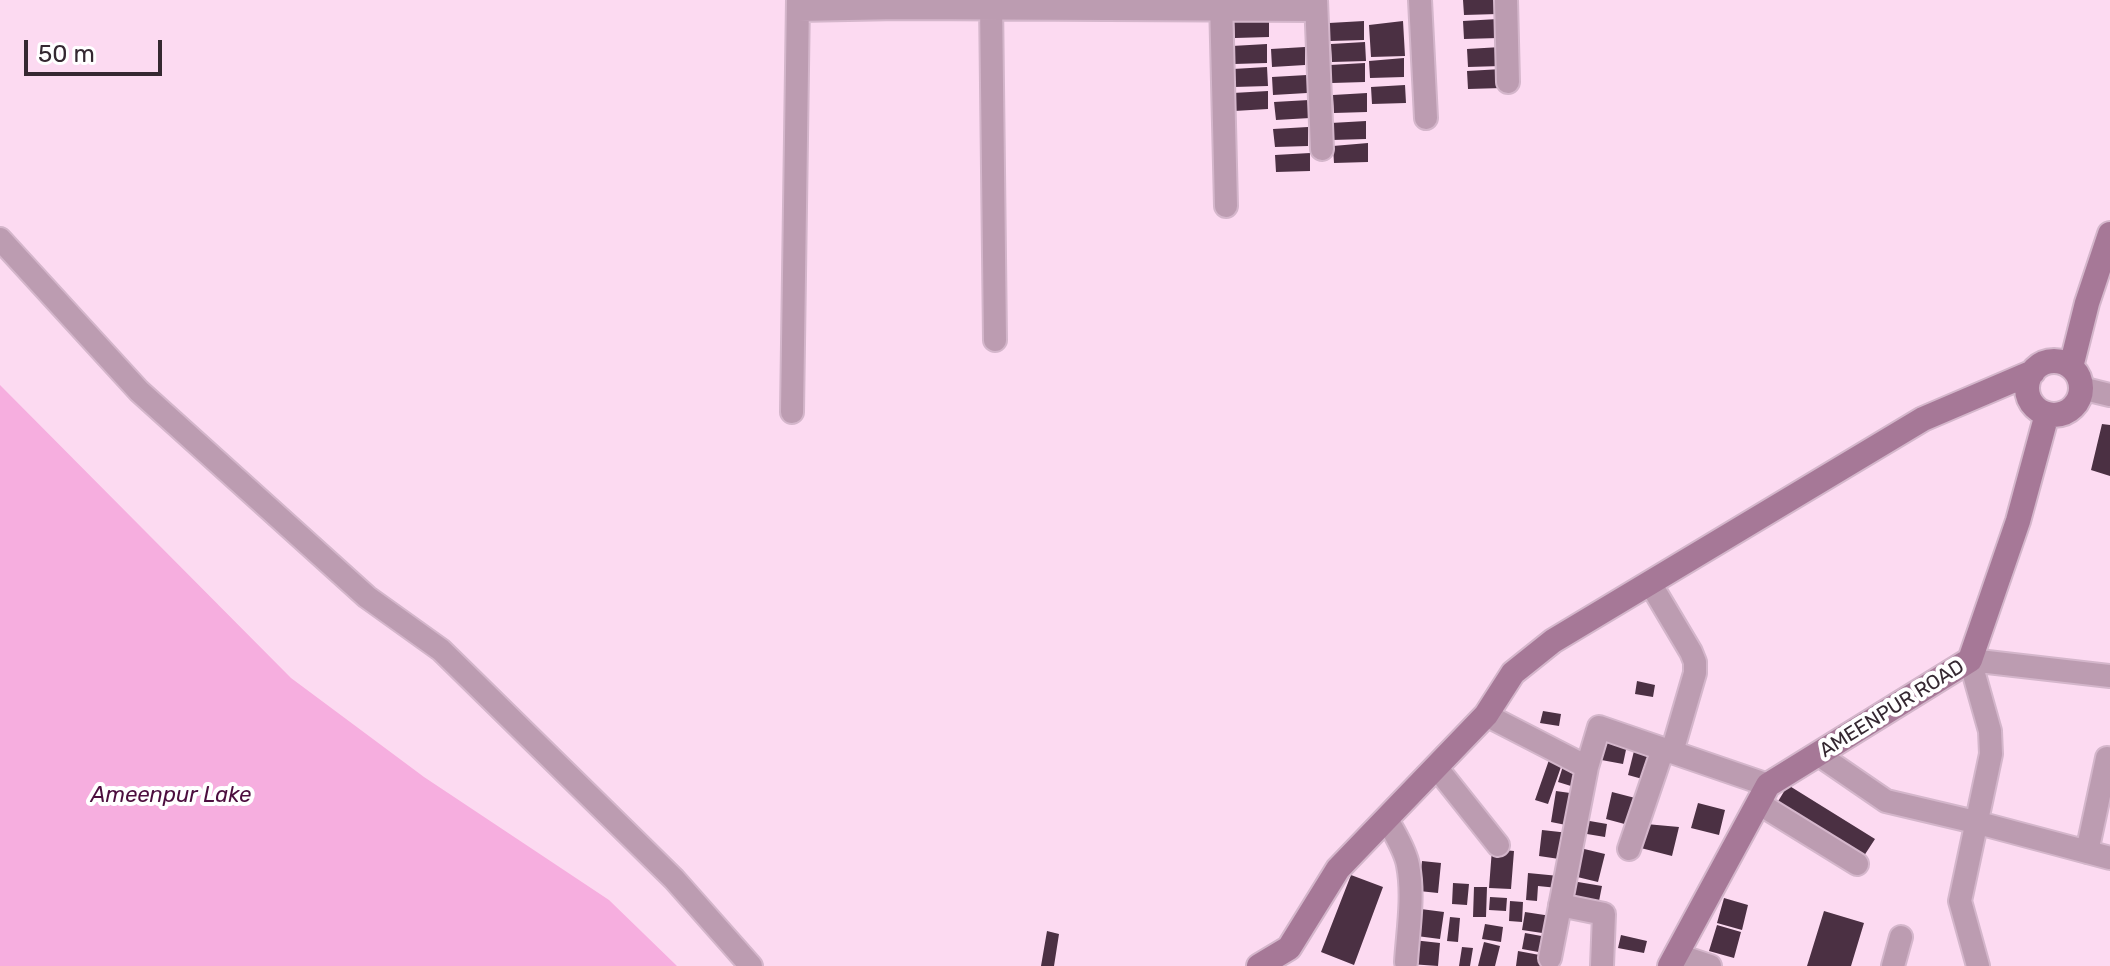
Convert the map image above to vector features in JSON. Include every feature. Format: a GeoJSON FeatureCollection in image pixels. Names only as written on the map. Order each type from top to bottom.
{"type":"FeatureCollection","features":[{"type":"Feature","properties":{"kind":"street"},"geometry":{"type":"LineString","coordinates":[[1420,0],[1426,118]]}},
{"type":"Feature","properties":{"kind":"street"},"geometry":{"type":"LineString","coordinates":[[1506,0],[1508,82]]}},
{"type":"Feature","properties":{"kind":"street"},"geometry":{"type":"LineString","coordinates":[[792,412],[798,5],[1316,5],[1322,149]]}},
{"type":"Feature","properties":{"kind":"street"},"geometry":{"type":"LineString","coordinates":[[991,5],[995,340]]}},
{"type":"Feature","properties":{"kind":"street"},"geometry":{"type":"LineString","coordinates":[[1221,5],[1226,206]]}},
{"type":"Feature","properties":{"kind":"street"},"geometry":{"type":"LineString","coordinates":[[2087,303],[2027,388],[2039,410],[2047,414],[2065,412],[2078,400],[2076,378],[2087,303],[2110,234]]}},
{"type":"Feature","properties":{"kind":"street"},"geometry":{"type":"LineString","coordinates":[[0,239],[139,391],[367,597],[441,650],[674,879],[751,966]]}},
{"type":"Feature","properties":{"kind":"street"},"geometry":{"type":"LineString","coordinates":[[1259,966],[1289,948],[1338,869],[1486,715],[1513,673],[1553,641],[1923,419],[2040,367],[2063,363],[2076,378],[2110,395]]}},
{"type":"Feature","properties":{"kind":"street","name":"AMEENPUR ROAD"},"geometry":{"type":"LineString","coordinates":[[1763,794],[1970,660],[2018,521],[2047,414]]}},
{"type":"Feature","properties":{"kind":"street"},"geometry":{"type":"LineString","coordinates":[[1629,849],[1695,673],[1691,652],[1650,583]]}},
{"type":"Feature","properties":{"kind":"street"},"geometry":{"type":"LineString","coordinates":[[1978,966],[1960,901],[1991,754],[1990,731],[1970,660],[2110,676]]}},
{"type":"Feature","properties":{"kind":"street"},"geometry":{"type":"LineString","coordinates":[[1486,715],[1587,767]]}},
{"type":"Feature","properties":{"kind":"street"},"geometry":{"type":"LineString","coordinates":[[1550,958],[1587,767],[1599,727],[1667,751],[1763,794],[1857,864]]}},
{"type":"Feature","properties":{"kind":"street"},"geometry":{"type":"LineString","coordinates":[[1819,755],[1886,801],[2110,858]]}},
{"type":"Feature","properties":{"kind":"street"},"geometry":{"type":"LineString","coordinates":[[2087,852],[2107,758]]}},
{"type":"Feature","properties":{"kind":"street"},"geometry":{"type":"LineString","coordinates":[[1436,767],[1498,845]]}},
{"type":"Feature","properties":{"kind":"street"},"geometry":{"type":"LineString","coordinates":[[1710,966],[1673,960],[1763,794]]}},
{"type":"Feature","properties":{"kind":"street"},"geometry":{"type":"LineString","coordinates":[[1387,819],[1405,854],[1408,867],[1410,892],[1406,962]]}},
{"type":"Feature","properties":{"kind":"street"},"geometry":{"type":"LineString","coordinates":[[1560,905],[1604,914],[1602,966]]}},
{"type":"Feature","properties":{"kind":"street"},"geometry":{"type":"LineString","coordinates":[[1893,966],[1901,937]]}},
{"type":"Feature","properties":{"kind":"water","name":"Ameenpur Lake"},"geometry":{"type":"Polygon","coordinates":[[[0,385],[291,678],[424,777],[609,900],[677,966],[0,966],[0,385]]]}},
{"type":"Feature","properties":{"kind":"building"},"geometry":{"type":"Polygon","coordinates":[[[1463,0],[1498,0],[1498,14],[1464,15],[1463,0]]]}},
{"type":"Feature","properties":{"kind":"building"},"geometry":{"type":"Polygon","coordinates":[[[1269,18],[1269,37],[1235,38],[1234,20],[1269,18]]]}},
{"type":"Feature","properties":{"kind":"building"},"geometry":{"type":"Polygon","coordinates":[[[1498,19],[1498,38],[1464,39],[1463,21],[1498,19]]]}},
{"type":"Feature","properties":{"kind":"building"},"geometry":{"type":"Polygon","coordinates":[[[1364,21],[1364,40],[1330,41],[1329,23],[1364,21]]]}},
{"type":"Feature","properties":{"kind":"building"},"geometry":{"type":"Polygon","coordinates":[[[1403,21],[1405,56],[1371,57],[1369,25],[1403,21]]]}},
{"type":"Feature","properties":{"kind":"building"},"geometry":{"type":"Polygon","coordinates":[[[1365,42],[1366,61],[1332,62],[1331,44],[1365,42]]]}},
{"type":"Feature","properties":{"kind":"building"},"geometry":{"type":"Polygon","coordinates":[[[1267,44],[1267,63],[1234,64],[1232,46],[1267,44]]]}},
{"type":"Feature","properties":{"kind":"building"},"geometry":{"type":"Polygon","coordinates":[[[1305,47],[1305,65],[1272,67],[1271,49],[1305,47]]]}},
{"type":"Feature","properties":{"kind":"building"},"geometry":{"type":"Polygon","coordinates":[[[1501,47],[1501,66],[1468,67],[1467,49],[1501,47]]]}},
{"type":"Feature","properties":{"kind":"building"},"geometry":{"type":"Polygon","coordinates":[[[1404,58],[1404,77],[1370,78],[1369,61],[1404,58]]]}},
{"type":"Feature","properties":{"kind":"building"},"geometry":{"type":"Polygon","coordinates":[[[1365,63],[1365,82],[1332,83],[1330,65],[1365,63]]]}},
{"type":"Feature","properties":{"kind":"building"},"geometry":{"type":"Polygon","coordinates":[[[1267,67],[1268,86],[1234,87],[1233,69],[1267,67]]]}},
{"type":"Feature","properties":{"kind":"building"},"geometry":{"type":"Polygon","coordinates":[[[1502,69],[1502,88],[1468,89],[1467,71],[1502,69]]]}},
{"type":"Feature","properties":{"kind":"building"},"geometry":{"type":"Polygon","coordinates":[[[1307,75],[1307,93],[1273,95],[1272,77],[1307,75]]]}},
{"type":"Feature","properties":{"kind":"building"},"geometry":{"type":"Polygon","coordinates":[[[1405,85],[1406,103],[1372,104],[1371,87],[1405,85]]]}},
{"type":"Feature","properties":{"kind":"building"},"geometry":{"type":"Polygon","coordinates":[[[1268,91],[1268,109],[1234,111],[1233,93],[1268,91]]]}},
{"type":"Feature","properties":{"kind":"building"},"geometry":{"type":"Polygon","coordinates":[[[1367,93],[1367,112],[1334,113],[1333,95],[1367,93]]]}},
{"type":"Feature","properties":{"kind":"building"},"geometry":{"type":"Polygon","coordinates":[[[1309,100],[1310,118],[1276,120],[1274,102],[1309,100]]]}},
{"type":"Feature","properties":{"kind":"building"},"geometry":{"type":"Polygon","coordinates":[[[1366,121],[1366,139],[1332,140],[1331,123],[1366,121]]]}},
{"type":"Feature","properties":{"kind":"building"},"geometry":{"type":"Polygon","coordinates":[[[1308,127],[1308,146],[1275,147],[1273,129],[1308,127]]]}},
{"type":"Feature","properties":{"kind":"building"},"geometry":{"type":"Polygon","coordinates":[[[1368,143],[1368,162],[1334,163],[1333,146],[1368,143]]]}},
{"type":"Feature","properties":{"kind":"building"},"geometry":{"type":"Polygon","coordinates":[[[1310,153],[1310,171],[1276,172],[1275,155],[1310,153]]]}},
{"type":"Feature","properties":{"kind":"building"},"geometry":{"type":"Polygon","coordinates":[[[2102,424],[2110,425],[2110,476],[2091,470],[2102,424]]]}},
{"type":"Feature","properties":{"kind":"building"},"geometry":{"type":"Polygon","coordinates":[[[1637,681],[1655,685],[1653,697],[1635,694],[1637,681]]]}},
{"type":"Feature","properties":{"kind":"building"},"geometry":{"type":"Polygon","coordinates":[[[1543,711],[1561,714],[1559,726],[1540,723],[1543,711]]]}},
{"type":"Feature","properties":{"kind":"building"},"geometry":{"type":"Polygon","coordinates":[[[1599,740],[1627,745],[1623,764],[1596,759],[1599,740]]]}},
{"type":"Feature","properties":{"kind":"building"},"geometry":{"type":"Polygon","coordinates":[[[1635,747],[1653,751],[1646,780],[1628,775],[1635,747]]]}},
{"type":"Feature","properties":{"kind":"building"},"geometry":{"type":"Polygon","coordinates":[[[1549,760],[1562,764],[1548,804],[1535,800],[1549,760]]]}},
{"type":"Feature","properties":{"kind":"building"},"geometry":{"type":"Polygon","coordinates":[[[1563,766],[1577,771],[1571,786],[1558,782],[1563,766]]]}},
{"type":"Feature","properties":{"kind":"building"},"geometry":{"type":"Polygon","coordinates":[[[1788,785],[1875,839],[1860,862],[1774,808],[1788,785]]]}},
{"type":"Feature","properties":{"kind":"building"},"geometry":{"type":"Polygon","coordinates":[[[1556,791],[1577,794],[1571,826],[1551,822],[1556,791]]]}},
{"type":"Feature","properties":{"kind":"building"},"geometry":{"type":"Polygon","coordinates":[[[1612,792],[1639,799],[1632,826],[1606,819],[1612,792]]]}},
{"type":"Feature","properties":{"kind":"building"},"geometry":{"type":"Polygon","coordinates":[[[1698,803],[1725,810],[1719,835],[1691,828],[1698,803]]]}},
{"type":"Feature","properties":{"kind":"building"},"geometry":{"type":"Polygon","coordinates":[[[1584,820],[1607,824],[1605,837],[1581,833],[1584,820]]]}},
{"type":"Feature","properties":{"kind":"building"},"geometry":{"type":"Polygon","coordinates":[[[1646,824],[1679,827],[1672,856],[1637,847],[1646,824]]]}},
{"type":"Feature","properties":{"kind":"building"},"geometry":{"type":"Polygon","coordinates":[[[1542,830],[1569,833],[1566,860],[1539,856],[1542,830]]]}},
{"type":"Feature","properties":{"kind":"building"},"geometry":{"type":"Polygon","coordinates":[[[1576,847],[1605,854],[1598,882],[1569,875],[1576,847]]]}},
{"type":"Feature","properties":{"kind":"building"},"geometry":{"type":"Polygon","coordinates":[[[1492,849],[1514,851],[1511,889],[1489,888],[1492,849]]]}},
{"type":"Feature","properties":{"kind":"building"},"geometry":{"type":"Polygon","coordinates":[[[1422,861],[1441,863],[1438,893],[1419,891],[1422,861]]]}},
{"type":"Feature","properties":{"kind":"building"},"geometry":{"type":"Polygon","coordinates":[[[1528,873],[1559,876],[1558,888],[1538,886],[1537,901],[1526,900],[1528,873]]]}},
{"type":"Feature","properties":{"kind":"building"},"geometry":{"type":"Polygon","coordinates":[[[1351,875],[1383,887],[1354,965],[1321,952],[1351,875]]]}},
{"type":"Feature","properties":{"kind":"building"},"geometry":{"type":"Polygon","coordinates":[[[1572,881],[1602,886],[1598,906],[1569,901],[1572,881]]]}},
{"type":"Feature","properties":{"kind":"building"},"geometry":{"type":"Polygon","coordinates":[[[1453,883],[1469,884],[1467,905],[1452,904],[1453,883]]]}},
{"type":"Feature","properties":{"kind":"building"},"geometry":{"type":"Polygon","coordinates":[[[1474,887],[1487,887],[1486,917],[1473,917],[1474,887]]]}},
{"type":"Feature","properties":{"kind":"building"},"geometry":{"type":"Polygon","coordinates":[[[1490,897],[1507,898],[1506,911],[1489,910],[1490,897]]]}},
{"type":"Feature","properties":{"kind":"building"},"geometry":{"type":"Polygon","coordinates":[[[1724,898],[1748,905],[1742,930],[1717,923],[1724,898]]]}},
{"type":"Feature","properties":{"kind":"building"},"geometry":{"type":"Polygon","coordinates":[[[1510,901],[1523,902],[1522,922],[1509,921],[1510,901]]]}},
{"type":"Feature","properties":{"kind":"building"},"geometry":{"type":"Polygon","coordinates":[[[1413,908],[1444,912],[1440,939],[1409,935],[1413,908]]]}},
{"type":"Feature","properties":{"kind":"building"},"geometry":{"type":"Polygon","coordinates":[[[1824,911],[1864,923],[1851,966],[1807,966],[1824,911]]]}},
{"type":"Feature","properties":{"kind":"building"},"geometry":{"type":"Polygon","coordinates":[[[1525,912],[1551,916],[1549,934],[1522,930],[1525,912]]]}},
{"type":"Feature","properties":{"kind":"building"},"geometry":{"type":"Polygon","coordinates":[[[1450,917],[1460,918],[1458,942],[1447,941],[1450,917]]]}},
{"type":"Feature","properties":{"kind":"building"},"geometry":{"type":"Polygon","coordinates":[[[1485,924],[1503,927],[1501,942],[1482,939],[1485,924]]]}},
{"type":"Feature","properties":{"kind":"building"},"geometry":{"type":"Polygon","coordinates":[[[1717,925],[1741,932],[1734,958],[1709,951],[1717,925]]]}},
{"type":"Feature","properties":{"kind":"building"},"geometry":{"type":"Polygon","coordinates":[[[1047,931],[1059,934],[1054,966],[1041,966],[1047,931]]]}},
{"type":"Feature","properties":{"kind":"building"},"geometry":{"type":"Polygon","coordinates":[[[1525,933],[1547,937],[1544,953],[1522,949],[1525,933]]]}},
{"type":"Feature","properties":{"kind":"building"},"geometry":{"type":"Polygon","coordinates":[[[1621,935],[1647,941],[1644,953],[1618,948],[1621,935]]]}},
{"type":"Feature","properties":{"kind":"building"},"geometry":{"type":"Polygon","coordinates":[[[1413,940],[1440,943],[1438,966],[1410,964],[1413,940]]]}},
{"type":"Feature","properties":{"kind":"building"},"geometry":{"type":"Polygon","coordinates":[[[1484,942],[1500,946],[1495,966],[1478,966],[1484,942]]]}},
{"type":"Feature","properties":{"kind":"building"},"geometry":{"type":"Polygon","coordinates":[[[1462,947],[1473,948],[1470,966],[1459,966],[1462,947]]]}},
{"type":"Feature","properties":{"kind":"building"},"geometry":{"type":"Polygon","coordinates":[[[1518,951],[1545,956],[1543,966],[1516,966],[1518,951]]]}}]}
